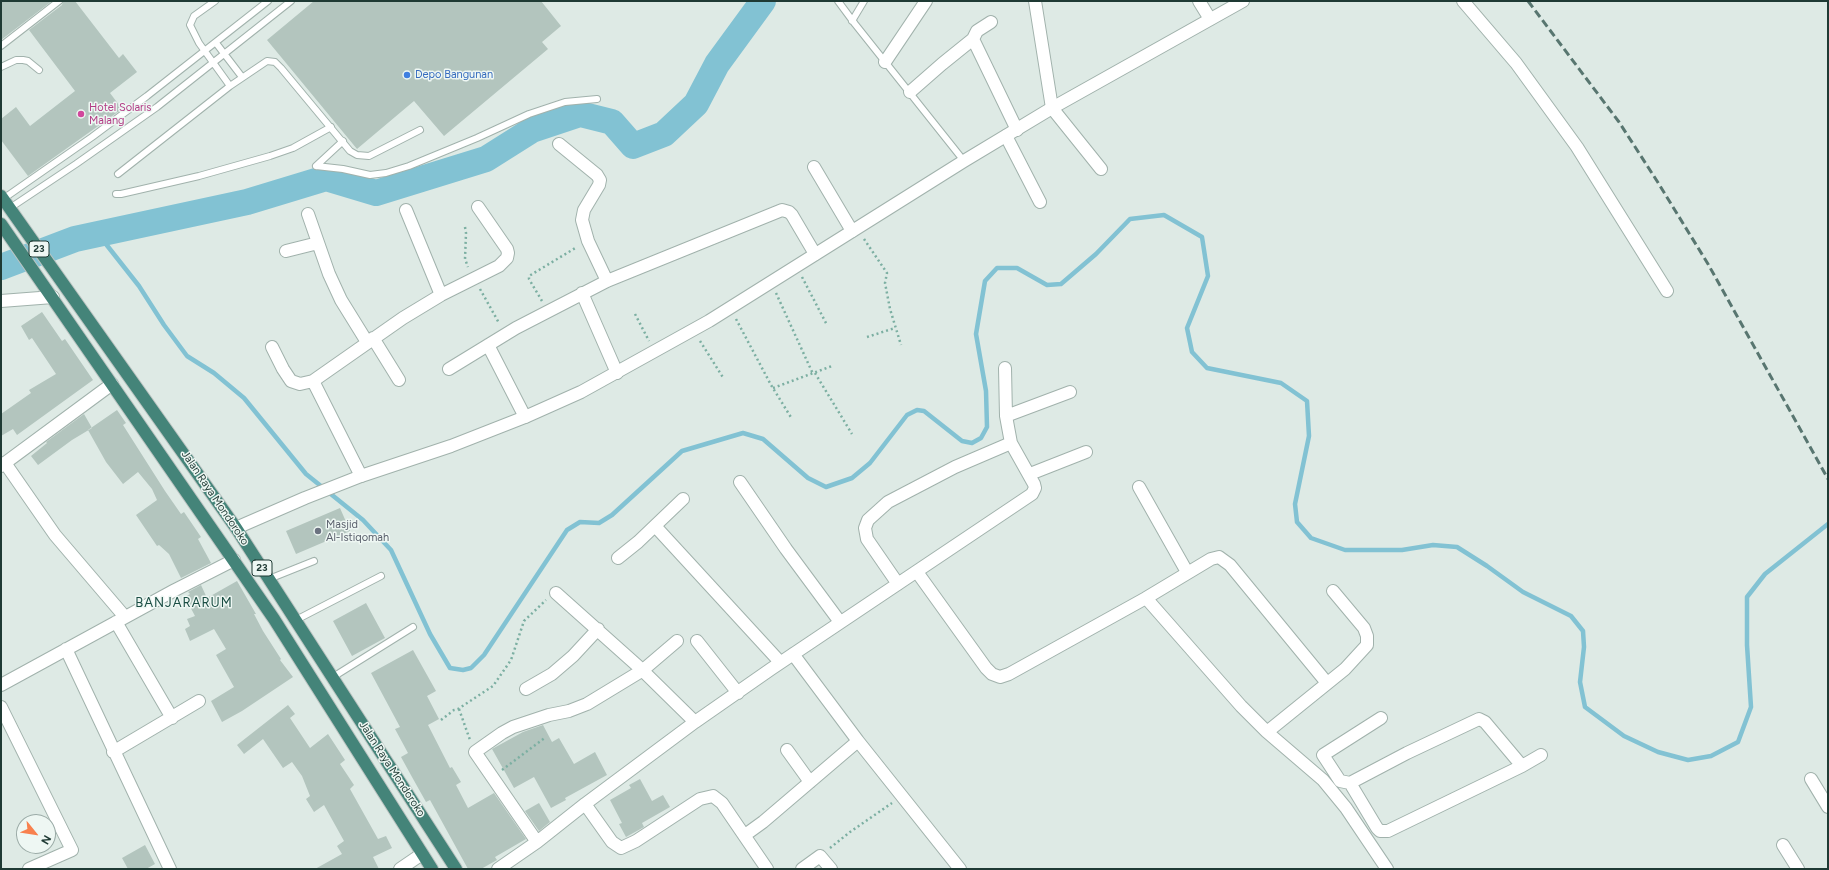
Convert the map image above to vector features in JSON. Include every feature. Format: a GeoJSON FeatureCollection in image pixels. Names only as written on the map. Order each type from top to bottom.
{"type":"FeatureCollection","features":[{"type":"Feature","properties":{"kind":"highway","name":"Jalan Raya Mondoroko"},"geometry":{"type":"LineString","coordinates":[[4,201],[236,528],[456,869]]}},
{"type":"Feature","properties":{"kind":"highway","name":"Jalan Raya Mondoroko"},"geometry":{"type":"LineString","coordinates":[[4,229],[38,276],[274,619],[432,869]]}},
{"type":"Feature","properties":{"kind":"street"},"geometry":{"type":"LineString","coordinates":[[885,62],[926,1]]}},
{"type":"Feature","properties":{"kind":"street"},"geometry":{"type":"LineString","coordinates":[[1199,1],[1210,19]]}},
{"type":"Feature","properties":{"kind":"street"},"geometry":{"type":"LineString","coordinates":[[236,528],[339,484],[451,446],[525,417],[581,392],[730,308],[964,161],[1052,108],[1243,1]]}},
{"type":"Feature","properties":{"kind":"street"},"geometry":{"type":"LineString","coordinates":[[1463,1],[1516,63],[1577,147],[1667,291]]}},
{"type":"Feature","properties":{"kind":"street"},"geometry":{"type":"LineString","coordinates":[[1038,2],[1052,108],[1101,169]]}},
{"type":"Feature","properties":{"kind":"street"},"geometry":{"type":"LineString","coordinates":[[910,92],[973,39],[977,31],[991,22]]}},
{"type":"Feature","properties":{"kind":"street"},"geometry":{"type":"LineString","coordinates":[[973,39],[1017,130]]}},
{"type":"Feature","properties":{"kind":"street"},"geometry":{"type":"LineString","coordinates":[[1006,136],[1040,202]]}},
{"type":"Feature","properties":{"kind":"street"},"geometry":{"type":"LineString","coordinates":[[559,144],[597,175],[600,180],[599,185],[584,210],[582,220],[588,241],[607,281]]}},
{"type":"Feature","properties":{"kind":"street"},"geometry":{"type":"LineString","coordinates":[[814,167],[854,230]]}},
{"type":"Feature","properties":{"kind":"street"},"geometry":{"type":"LineString","coordinates":[[272,347],[291,381],[300,384],[313,381],[370,340],[441,295],[499,266],[507,258],[507,249],[478,207]]}},
{"type":"Feature","properties":{"kind":"street"},"geometry":{"type":"LineString","coordinates":[[406,210],[441,295]]}},
{"type":"Feature","properties":{"kind":"street"},"geometry":{"type":"LineString","coordinates":[[449,369],[548,310],[607,281],[782,210],[786,210],[792,215],[815,254]]}},
{"type":"Feature","properties":{"kind":"street"},"geometry":{"type":"LineString","coordinates":[[308,214],[341,300],[399,380]]}},
{"type":"Feature","properties":{"kind":"street"},"geometry":{"type":"LineString","coordinates":[[286,251],[318,243]]}},
{"type":"Feature","properties":{"kind":"street"},"geometry":{"type":"LineString","coordinates":[[582,293],[617,373]]}},
{"type":"Feature","properties":{"kind":"street"},"geometry":{"type":"LineString","coordinates":[[1,301],[52,297]]}},
{"type":"Feature","properties":{"kind":"street"},"geometry":{"type":"LineString","coordinates":[[488,345],[525,417]]}},
{"type":"Feature","properties":{"kind":"street"},"geometry":{"type":"LineString","coordinates":[[498,869],[537,842],[585,804],[696,722],[780,662],[1029,497],[1035,488],[1030,474],[1011,443],[1006,416],[1005,368]]}},
{"type":"Feature","properties":{"kind":"street"},"geometry":{"type":"LineString","coordinates":[[313,381],[361,476]]}},
{"type":"Feature","properties":{"kind":"street"},"geometry":{"type":"LineString","coordinates":[[112,384],[3,464],[55,535],[120,619],[172,718]]}},
{"type":"Feature","properties":{"kind":"street"},"geometry":{"type":"LineString","coordinates":[[1006,416],[1070,392]]}},
{"type":"Feature","properties":{"kind":"street"},"geometry":{"type":"LineString","coordinates":[[898,584],[867,539],[864,528],[868,520],[888,502],[955,467],[1011,443]]}},
{"type":"Feature","properties":{"kind":"street"},"geometry":{"type":"LineString","coordinates":[[1030,474],[1086,452]]}},
{"type":"Feature","properties":{"kind":"street"},"geometry":{"type":"LineString","coordinates":[[740,482],[786,549],[840,622]]}},
{"type":"Feature","properties":{"kind":"street"},"geometry":{"type":"LineString","coordinates":[[1140,487],[1187,572]]}},
{"type":"Feature","properties":{"kind":"street"},"geometry":{"type":"LineString","coordinates":[[618,558],[638,542],[683,499]]}},
{"type":"Feature","properties":{"kind":"street"},"geometry":{"type":"LineString","coordinates":[[654,526],[780,662]]}},
{"type":"Feature","properties":{"kind":"street"},"geometry":{"type":"LineString","coordinates":[[917,572],[986,668],[992,674],[1000,676],[1009,674],[1146,598],[1187,572],[1215,557],[1219,557],[1227,562],[1327,683]]}},
{"type":"Feature","properties":{"kind":"street"},"geometry":{"type":"LineString","coordinates":[[1,685],[120,619],[234,560]]}},
{"type":"Feature","properties":{"kind":"street"},"geometry":{"type":"LineString","coordinates":[[1267,732],[1354,661],[1364,651],[1368,640],[1364,628],[1333,592]]}},
{"type":"Feature","properties":{"kind":"street"},"geometry":{"type":"LineString","coordinates":[[556,593],[642,670],[696,722]]}},
{"type":"Feature","properties":{"kind":"street"},"geometry":{"type":"LineString","coordinates":[[1146,598],[1206,668],[1267,732],[1323,780],[1346,808],[1387,869]]}},
{"type":"Feature","properties":{"kind":"street"},"geometry":{"type":"LineString","coordinates":[[526,689],[552,674],[573,656],[598,630]]}},
{"type":"Feature","properties":{"kind":"street"},"geometry":{"type":"LineString","coordinates":[[697,641],[738,693]]}},
{"type":"Feature","properties":{"kind":"street"},"geometry":{"type":"LineString","coordinates":[[537,842],[475,752],[502,733],[513,728],[545,716],[569,711],[587,704],[642,670],[677,642]]}},
{"type":"Feature","properties":{"kind":"street"},"geometry":{"type":"LineString","coordinates":[[66,649],[113,752],[170,869]]}},
{"type":"Feature","properties":{"kind":"street"},"geometry":{"type":"LineString","coordinates":[[793,654],[858,741],[960,869]]}},
{"type":"Feature","properties":{"kind":"street"},"geometry":{"type":"LineString","coordinates":[[113,752],[199,701]]}},
{"type":"Feature","properties":{"kind":"street"},"geometry":{"type":"LineString","coordinates":[[1,707],[74,855],[29,869]]}},
{"type":"Feature","properties":{"kind":"street"},"geometry":{"type":"LineString","coordinates":[[1381,718],[1323,755],[1340,781],[1350,783],[1407,752],[1479,719],[1486,722],[1522,766]]}},
{"type":"Feature","properties":{"kind":"street"},"geometry":{"type":"LineString","coordinates":[[745,835],[763,822],[858,741]]}},
{"type":"Feature","properties":{"kind":"street"},"geometry":{"type":"LineString","coordinates":[[787,750],[810,782]]}},
{"type":"Feature","properties":{"kind":"street"},"geometry":{"type":"LineString","coordinates":[[1350,783],[1359,800],[1380,830],[1388,831],[1522,766],[1541,755]]}},
{"type":"Feature","properties":{"kind":"street"},"geometry":{"type":"LineString","coordinates":[[1811,779],[1828,807]]}},
{"type":"Feature","properties":{"kind":"street"},"geometry":{"type":"LineString","coordinates":[[585,804],[612,842],[621,848],[628,846],[700,799],[709,796],[716,797],[745,835],[767,869]]}},
{"type":"Feature","properties":{"kind":"street"},"geometry":{"type":"LineString","coordinates":[[1346,808],[1359,800]]}},
{"type":"Feature","properties":{"kind":"street"},"geometry":{"type":"LineString","coordinates":[[1357,824],[1370,817]]}},
{"type":"Feature","properties":{"kind":"street"},"geometry":{"type":"LineString","coordinates":[[1783,846],[1798,869]]}},
{"type":"Feature","properties":{"kind":"street"},"geometry":{"type":"LineString","coordinates":[[400,869],[422,854]]}},
{"type":"Feature","properties":{"kind":"street"},"geometry":{"type":"LineString","coordinates":[[802,869],[820,856],[831,869]]}},
{"type":"Feature","properties":{"kind":"lane"},"geometry":{"type":"LineString","coordinates":[[1,46],[59,1]]}},
{"type":"Feature","properties":{"kind":"lane"},"geometry":{"type":"LineString","coordinates":[[215,1],[194,16],[191,20],[192,30],[230,86]]}},
{"type":"Feature","properties":{"kind":"lane"},"geometry":{"type":"LineString","coordinates":[[4,201],[216,43],[268,1]]}},
{"type":"Feature","properties":{"kind":"lane"},"geometry":{"type":"LineString","coordinates":[[4,201],[58,176],[157,106],[214,63],[291,1]]}},
{"type":"Feature","properties":{"kind":"lane"},"geometry":{"type":"LineString","coordinates":[[838,1],[852,21],[964,161]]}},
{"type":"Feature","properties":{"kind":"lane"},"geometry":{"type":"LineString","coordinates":[[852,21],[864,1]]}},
{"type":"Feature","properties":{"kind":"lane"},"geometry":{"type":"LineString","coordinates":[[216,43],[242,77]]}},
{"type":"Feature","properties":{"kind":"lane"},"geometry":{"type":"LineString","coordinates":[[1,68],[16,60],[23,60],[28,61],[39,70]]}},
{"type":"Feature","properties":{"kind":"lane"},"geometry":{"type":"LineString","coordinates":[[118,174],[230,86],[267,61],[275,62],[281,68],[350,151],[357,155],[370,156],[420,130]]}},
{"type":"Feature","properties":{"kind":"lane"},"geometry":{"type":"LineString","coordinates":[[343,142],[316,166],[378,175],[416,163],[477,138],[529,114],[565,102],[597,99]]}},
{"type":"Feature","properties":{"kind":"lane"},"geometry":{"type":"LineString","coordinates":[[116,194],[199,176],[270,156],[293,148],[331,127]]}},
{"type":"Feature","properties":{"kind":"lane"},"geometry":{"type":"LineString","coordinates":[[51,166],[58,176]]}},
{"type":"Feature","properties":{"kind":"lane"},"geometry":{"type":"LineString","coordinates":[[269,579],[314,561]]}},
{"type":"Feature","properties":{"kind":"lane"},"geometry":{"type":"LineString","coordinates":[[296,620],[381,576]]}},
{"type":"Feature","properties":{"kind":"lane"},"geometry":{"type":"LineString","coordinates":[[333,677],[413,627]]}},
{"type":"Feature","properties":{"kind":"path"},"geometry":{"type":"LineString","coordinates":[[854,230],[887,273],[886,290],[895,328],[901,345]]}},
{"type":"Feature","properties":{"kind":"path"},"geometry":{"type":"LineString","coordinates":[[548,310],[529,277],[588,241]]}},
{"type":"Feature","properties":{"kind":"path"},"geometry":{"type":"LineString","coordinates":[[796,266],[827,325]]}},
{"type":"Feature","properties":{"kind":"path"},"geometry":{"type":"LineString","coordinates":[[771,282],[814,374],[852,434]]}},
{"type":"Feature","properties":{"kind":"path"},"geometry":{"type":"LineString","coordinates":[[730,308],[773,388],[792,419]]}},
{"type":"Feature","properties":{"kind":"path"},"geometry":{"type":"LineString","coordinates":[[635,314],[654,352]]}},
{"type":"Feature","properties":{"kind":"path"},"geometry":{"type":"LineString","coordinates":[[867,337],[895,328]]}},
{"type":"Feature","properties":{"kind":"path"},"geometry":{"type":"LineString","coordinates":[[693,330],[724,379]]}},
{"type":"Feature","properties":{"kind":"path"},"geometry":{"type":"LineString","coordinates":[[773,388],[814,374],[832,366]]}},
{"type":"Feature","properties":{"kind":"path"},"geometry":{"type":"LineString","coordinates":[[441,720],[454,710],[459,709],[493,686],[511,660],[524,621],[550,596],[556,593]]}},
{"type":"Feature","properties":{"kind":"path"},"geometry":{"type":"LineString","coordinates":[[459,709],[475,752]]}},
{"type":"Feature","properties":{"kind":"path"},"geometry":{"type":"LineString","coordinates":[[492,777],[535,747],[546,736]]}},
{"type":"Feature","properties":{"kind":"path"},"geometry":{"type":"LineString","coordinates":[[820,856],[850,832],[902,796]]}},
{"type":"Feature","properties":{"kind":"building"},"geometry":{"type":"Polygon","coordinates":[[[1,1],[52,1],[1,40],[1,1]]]}},
{"type":"Feature","properties":{"kind":"building"},"geometry":{"type":"Polygon","coordinates":[[[63,1],[75,1],[119,58],[123,54],[137,72],[110,93],[122,109],[28,176],[1,140],[1,119],[16,107],[30,126],[75,91],[29,30],[62,5],[63,1]]]}},
{"type":"Feature","properties":{"kind":"building","name":"Depo Bangunan"},"geometry":{"type":"Polygon","coordinates":[[[314,1],[541,1],[561,26],[542,42],[548,49],[444,136],[414,101],[357,149],[267,40],[314,1]]]}},
{"type":"Feature","properties":{"kind":"building"},"geometry":{"type":"Polygon","coordinates":[[[42,312],[62,341],[65,339],[93,380],[17,435],[13,429],[1,436],[1,414],[31,393],[29,390],[56,374],[32,338],[29,340],[21,326],[42,312]]]}},
{"type":"Feature","properties":{"kind":"building"},"geometry":{"type":"Polygon","coordinates":[[[117,410],[126,423],[123,425],[165,491],[181,514],[184,512],[201,537],[198,539],[211,563],[181,578],[169,554],[159,545],[157,546],[136,515],[157,500],[152,489],[138,472],[123,484],[106,462],[88,430],[117,410]]]}},
{"type":"Feature","properties":{"kind":"building"},"geometry":{"type":"Polygon","coordinates":[[[84,414],[92,428],[72,440],[38,465],[31,456],[47,443],[46,442],[84,414]]]}},
{"type":"Feature","properties":{"kind":"building","name":"Masjid Al-Istiqomah"},"geometry":{"type":"Polygon","coordinates":[[[340,508],[350,531],[296,554],[286,531],[340,508]]]}},
{"type":"Feature","properties":{"kind":"building"},"geometry":{"type":"Polygon","coordinates":[[[237,581],[256,614],[254,614],[263,631],[281,659],[280,660],[293,677],[242,711],[222,722],[211,701],[234,687],[216,655],[226,649],[214,629],[190,641],[185,629],[190,626],[187,619],[195,616],[185,597],[190,594],[188,592],[201,585],[207,598],[237,581]]]}},
{"type":"Feature","properties":{"kind":"building"},"geometry":{"type":"Polygon","coordinates":[[[366,603],[385,638],[352,656],[333,621],[366,603]]]}},
{"type":"Feature","properties":{"kind":"building"},"geometry":{"type":"Polygon","coordinates":[[[413,650],[436,691],[427,696],[439,719],[428,725],[450,768],[452,767],[461,782],[456,785],[468,808],[494,793],[526,839],[495,857],[497,860],[481,869],[468,869],[430,800],[426,802],[401,757],[408,753],[395,729],[400,727],[371,673],[413,650]]]}},
{"type":"Feature","properties":{"kind":"building"},"geometry":{"type":"Polygon","coordinates":[[[288,705],[295,714],[290,718],[310,748],[328,734],[345,760],[340,764],[354,785],[350,789],[378,839],[386,836],[392,848],[373,857],[379,869],[315,869],[342,854],[337,846],[344,841],[324,805],[314,812],[306,799],[310,796],[302,776],[292,762],[283,768],[263,739],[244,754],[237,745],[288,705]]]}},
{"type":"Feature","properties":{"kind":"building"},"geometry":{"type":"Polygon","coordinates":[[[543,725],[552,742],[559,738],[574,764],[595,752],[607,775],[565,798],[566,800],[551,808],[534,777],[514,788],[492,749],[523,732],[543,725]]]}},
{"type":"Feature","properties":{"kind":"building"},"geometry":{"type":"Polygon","coordinates":[[[640,779],[652,801],[663,795],[670,807],[642,823],[644,827],[626,837],[619,824],[622,823],[610,800],[631,788],[629,785],[640,779]]]}},
{"type":"Feature","properties":{"kind":"building"},"geometry":{"type":"Polygon","coordinates":[[[539,803],[550,822],[539,831],[525,811],[539,803]]]}},
{"type":"Feature","properties":{"kind":"building"},"geometry":{"type":"Polygon","coordinates":[[[145,845],[155,864],[146,869],[128,869],[122,858],[145,845]]]}},
{"type":"Feature","properties":{"kind":"waterway"},"geometry":{"type":"LineString","coordinates":[[1,267],[75,239],[247,202],[326,178],[376,193],[486,159],[532,130],[580,114],[612,122],[633,146],[664,134],[696,104],[717,64],[763,1]]}},
{"type":"Feature","properties":{"kind":"waterway"},"geometry":{"type":"LineString","coordinates":[[98,234],[139,286],[164,325],[187,356],[214,373],[244,398],[306,474],[363,520],[391,550],[430,634],[450,668],[463,670],[471,668],[484,655],[567,530],[580,522],[599,523],[612,515],[682,451],[743,433],[763,439],[808,478],[826,487],[852,478],[870,463],[907,415],[917,410],[924,411],[962,441],[972,443],[981,438],[987,427],[986,391],[976,334],[985,281],[997,268],[1017,268],[1047,285],[1061,284],[1096,254],[1130,219],[1164,215],[1202,237],[1208,276],[1187,328],[1192,352],[1207,368],[1281,383],[1307,401],[1309,436],[1295,504],[1297,522],[1311,538],[1345,550],[1402,550],[1433,545],[1457,547],[1487,566],[1523,592],[1571,616],[1583,631],[1584,647],[1580,682],[1585,707],[1624,736],[1658,752],[1688,760],[1711,756],[1738,742],[1751,707],[1747,645],[1747,597],[1765,574],[1828,524]]}},
{"type":"Feature","properties":{"kind":"railway"},"geometry":{"type":"LineString","coordinates":[[1528,1],[1619,122],[1657,181],[1708,264],[1828,479]]}},
{"type":"Feature","properties":{"kind":"place","name":"Depo Bangunan"},"geometry":{"type":"Point","coordinates":[407,75]}},
{"type":"Feature","properties":{"kind":"place","name":"Hotel Solaris Malang"},"geometry":{"type":"Point","coordinates":[81,114]}},
{"type":"Feature","properties":{"kind":"place","name":"Masjid Al-Istiqomah"},"geometry":{"type":"Point","coordinates":[318,531]}},
{"type":"Feature","properties":{"kind":"district","name":"BANJARARUM"},"geometry":{"type":"Point","coordinates":[184,603]}}]}
